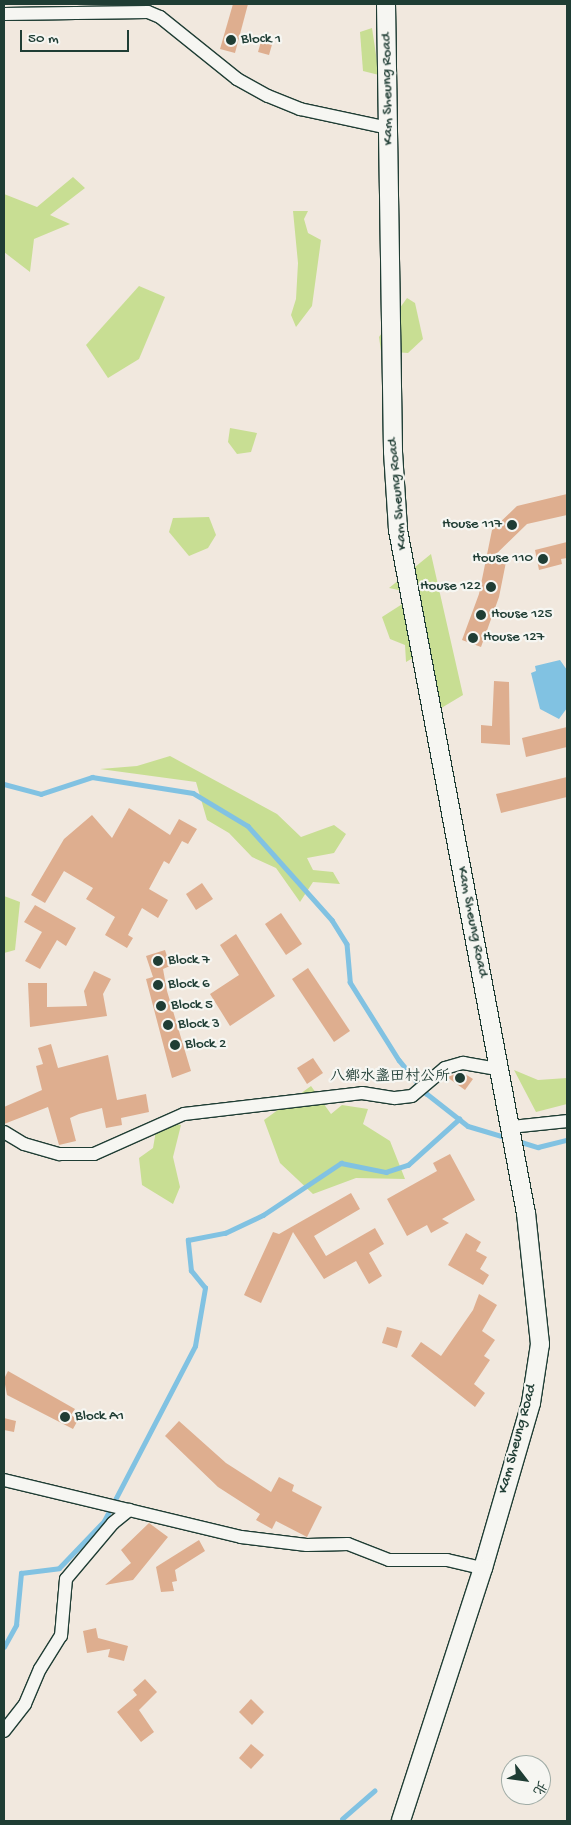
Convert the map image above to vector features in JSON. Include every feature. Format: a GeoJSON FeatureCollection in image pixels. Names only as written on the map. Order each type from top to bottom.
{"type":"FeatureCollection","features":[{"type":"Feature","properties":{"kind":"main road","name":"Kam Sheung Road"},"geometry":{"type":"LineString","coordinates":[[386,4],[398,530],[444,790],[501,1070],[520,1178],[535,1278],[540,1344],[531,1403],[483,1568],[400,1821]]}},
{"type":"Feature","properties":{"kind":"street"},"geometry":{"type":"LineString","coordinates":[[4,14],[148,12],[160,16],[237,79],[268,96],[300,108],[389,128]]}},
{"type":"Feature","properties":{"kind":"street"},"geometry":{"type":"LineString","coordinates":[[4,1132],[24,1144],[60,1154],[94,1154],[184,1114],[362,1093],[395,1098],[412,1096],[434,1080],[446,1068],[463,1063],[501,1070]]}},
{"type":"Feature","properties":{"kind":"street"},"geometry":{"type":"LineString","coordinates":[[511,1130],[567,1121]]}},
{"type":"Feature","properties":{"kind":"street"},"geometry":{"type":"LineString","coordinates":[[4,1480],[241,1537],[307,1545],[348,1544],[390,1560],[447,1560],[483,1568]]}},
{"type":"Feature","properties":{"kind":"street"},"geometry":{"type":"LineString","coordinates":[[4,1731],[25,1704],[40,1669],[61,1636],[66,1579],[125,1509]]}},
{"type":"Feature","properties":{"kind":"green space"},"geometry":{"type":"Polygon","coordinates":[[[372,28],[379,75],[363,71],[360,32],[372,28]]]}},
{"type":"Feature","properties":{"kind":"green space"},"geometry":{"type":"Polygon","coordinates":[[[73,177],[85,188],[50,215],[70,224],[34,239],[30,272],[4,252],[4,194],[37,207],[73,177]]]}},
{"type":"Feature","properties":{"kind":"green space"},"geometry":{"type":"Polygon","coordinates":[[[293,211],[308,211],[304,219],[308,233],[321,240],[312,306],[296,327],[291,315],[296,299],[298,263],[293,211]]]}},
{"type":"Feature","properties":{"kind":"green space"},"geometry":{"type":"Polygon","coordinates":[[[139,286],[165,297],[139,359],[108,378],[86,345],[139,286]]]}},
{"type":"Feature","properties":{"kind":"green space"},"geometry":{"type":"Polygon","coordinates":[[[407,298],[415,303],[423,339],[408,353],[381,351],[379,337],[407,298]]]}},
{"type":"Feature","properties":{"kind":"green space"},"geometry":{"type":"Polygon","coordinates":[[[230,428],[257,433],[251,452],[237,454],[228,442],[230,428]]]}},
{"type":"Feature","properties":{"kind":"green space"},"geometry":{"type":"Polygon","coordinates":[[[209,517],[216,535],[208,548],[189,556],[169,532],[173,518],[209,517]]]}},
{"type":"Feature","properties":{"kind":"green space"},"geometry":{"type":"Polygon","coordinates":[[[431,554],[463,695],[438,710],[430,648],[406,662],[405,645],[390,639],[382,617],[418,594],[389,588],[431,554]]]}},
{"type":"Feature","properties":{"kind":"green space"},"geometry":{"type":"Polygon","coordinates":[[[170,756],[277,814],[301,837],[334,825],[346,834],[334,853],[307,858],[313,870],[333,872],[340,884],[313,882],[300,902],[276,868],[252,857],[229,833],[207,820],[196,782],[100,769],[137,766],[170,756]]]}},
{"type":"Feature","properties":{"kind":"green space"},"geometry":{"type":"Polygon","coordinates":[[[4,896],[20,902],[15,950],[4,953],[4,896]]]}},
{"type":"Feature","properties":{"kind":"green space"},"geometry":{"type":"Polygon","coordinates":[[[514,1070],[538,1080],[567,1078],[567,1104],[536,1112],[514,1070]]]}},
{"type":"Feature","properties":{"kind":"green space"},"geometry":{"type":"Polygon","coordinates":[[[311,1086],[331,1114],[342,1105],[368,1109],[363,1124],[390,1141],[405,1179],[356,1178],[313,1194],[280,1163],[264,1120],[311,1086]]]}},
{"type":"Feature","properties":{"kind":"green space"},"geometry":{"type":"Polygon","coordinates":[[[158,1119],[181,1125],[173,1157],[180,1187],[173,1204],[142,1185],[139,1158],[153,1148],[158,1119]]]}},
{"type":"Feature","properties":{"kind":"water"},"geometry":{"type":"Polygon","coordinates":[[[560,660],[567,670],[567,708],[559,719],[540,709],[531,673],[536,671],[535,666],[560,660]]]}},
{"type":"Feature","properties":{"kind":"building"},"geometry":{"type":"Polygon","coordinates":[[[233,4],[248,4],[235,53],[220,49],[233,4]]]}},
{"type":"Feature","properties":{"kind":"building"},"geometry":{"type":"Polygon","coordinates":[[[262,38],[273,41],[269,55],[258,52],[262,38]]]}},
{"type":"Feature","properties":{"kind":"building"},"geometry":{"type":"Polygon","coordinates":[[[567,494],[567,515],[527,524],[489,561],[507,557],[499,597],[481,647],[462,640],[479,594],[492,530],[517,506],[567,494]]]}},
{"type":"Feature","properties":{"kind":"building"},"geometry":{"type":"Polygon","coordinates":[[[567,542],[567,558],[561,559],[562,564],[539,570],[535,550],[567,542]]]}},
{"type":"Feature","properties":{"kind":"building"},"geometry":{"type":"Polygon","coordinates":[[[494,681],[509,682],[510,745],[481,743],[481,725],[492,726],[494,681]]]}},
{"type":"Feature","properties":{"kind":"building"},"geometry":{"type":"Polygon","coordinates":[[[567,727],[567,747],[526,757],[522,738],[567,727]]]}},
{"type":"Feature","properties":{"kind":"building"},"geometry":{"type":"Polygon","coordinates":[[[567,777],[567,797],[501,813],[496,794],[567,777]]]}},
{"type":"Feature","properties":{"kind":"building"},"geometry":{"type":"Polygon","coordinates":[[[129,808],[170,835],[179,819],[197,829],[188,844],[182,841],[169,864],[164,861],[149,889],[168,900],[158,918],[142,908],[128,935],[133,938],[127,948],[105,935],[115,917],[86,899],[93,888],[64,871],[45,903],[31,895],[64,839],[92,815],[112,838],[129,808]]]}},
{"type":"Feature","properties":{"kind":"building"},"geometry":{"type":"Polygon","coordinates":[[[202,883],[213,899],[196,910],[186,894],[202,883]]]}},
{"type":"Feature","properties":{"kind":"building"},"geometry":{"type":"Polygon","coordinates":[[[35,905],[76,928],[66,946],[57,940],[40,969],[25,961],[42,932],[24,922],[35,905]]]}},
{"type":"Feature","properties":{"kind":"building"},"geometry":{"type":"Polygon","coordinates":[[[281,913],[302,944],[286,955],[265,924],[281,913]]]}},
{"type":"Feature","properties":{"kind":"building"},"geometry":{"type":"Polygon","coordinates":[[[236,934],[275,996],[230,1026],[210,994],[239,975],[220,945],[236,934]]]}},
{"type":"Feature","properties":{"kind":"building"},"geometry":{"type":"Polygon","coordinates":[[[165,950],[170,966],[163,969],[167,991],[191,1071],[172,1078],[146,979],[153,977],[146,956],[165,950]]]}},
{"type":"Feature","properties":{"kind":"building"},"geometry":{"type":"Polygon","coordinates":[[[308,968],[350,1031],[334,1042],[292,979],[308,968]]]}},
{"type":"Feature","properties":{"kind":"building"},"geometry":{"type":"Polygon","coordinates":[[[94,971],[111,979],[103,994],[107,1016],[30,1027],[28,983],[47,983],[47,1007],[87,1006],[84,991],[94,971]]]}},
{"type":"Feature","properties":{"kind":"building"},"geometry":{"type":"Polygon","coordinates":[[[51,1044],[58,1068],[108,1055],[117,1100],[146,1094],[149,1112],[121,1118],[122,1125],[106,1128],[102,1108],[79,1114],[70,1118],[76,1141],[59,1145],[48,1107],[4,1124],[4,1107],[42,1090],[36,1066],[43,1064],[38,1048],[51,1044]]]}},
{"type":"Feature","properties":{"kind":"building"},"geometry":{"type":"Polygon","coordinates":[[[313,1058],[323,1073],[307,1084],[297,1068],[313,1058]]]}},
{"type":"Feature","properties":{"kind":"building","name":"八鄉水盞田村公所"},"geometry":{"type":"Polygon","coordinates":[[[462,1072],[473,1079],[465,1090],[447,1077],[462,1072]]]}},
{"type":"Feature","properties":{"kind":"building"},"geometry":{"type":"Polygon","coordinates":[[[450,1154],[475,1200],[442,1219],[449,1223],[431,1233],[427,1225],[407,1236],[387,1199],[437,1171],[433,1163],[450,1154]]]}},
{"type":"Feature","properties":{"kind":"building"},"geometry":{"type":"Polygon","coordinates":[[[351,1193],[360,1209],[314,1236],[326,1256],[375,1228],[384,1244],[369,1253],[382,1276],[369,1284],[356,1261],[324,1279],[293,1232],[261,1303],[244,1295],[273,1232],[279,1234],[351,1193]]]}},
{"type":"Feature","properties":{"kind":"building"},"geometry":{"type":"Polygon","coordinates":[[[466,1233],[481,1242],[476,1251],[487,1257],[480,1269],[489,1275],[483,1285],[448,1265],[466,1233]]]}},
{"type":"Feature","properties":{"kind":"building"},"geometry":{"type":"Polygon","coordinates":[[[479,1294],[497,1305],[482,1331],[495,1340],[484,1356],[490,1360],[474,1384],[485,1393],[475,1407],[411,1356],[421,1342],[441,1356],[473,1310],[479,1294]]]}},
{"type":"Feature","properties":{"kind":"building"},"geometry":{"type":"Polygon","coordinates":[[[387,1327],[402,1331],[397,1348],[382,1343],[387,1327]]]}},
{"type":"Feature","properties":{"kind":"building"},"geometry":{"type":"Polygon","coordinates":[[[8,1371],[75,1409],[71,1415],[78,1420],[73,1429],[7,1395],[4,1379],[8,1371]]]}},
{"type":"Feature","properties":{"kind":"building"},"geometry":{"type":"Polygon","coordinates":[[[4,1418],[16,1421],[14,1432],[4,1430],[4,1418]]]}},
{"type":"Feature","properties":{"kind":"building"},"geometry":{"type":"Polygon","coordinates":[[[179,1421],[226,1463],[271,1492],[279,1477],[294,1485],[292,1491],[322,1507],[307,1537],[276,1521],[272,1529],[256,1520],[260,1514],[218,1487],[165,1436],[179,1421]]]}},
{"type":"Feature","properties":{"kind":"building"},"geometry":{"type":"Polygon","coordinates":[[[149,1523],[168,1537],[133,1580],[105,1585],[131,1563],[121,1550],[149,1523]]]}},
{"type":"Feature","properties":{"kind":"building"},"geometry":{"type":"Polygon","coordinates":[[[199,1540],[205,1551],[175,1570],[177,1581],[172,1582],[174,1591],[161,1592],[156,1567],[199,1540]]]}},
{"type":"Feature","properties":{"kind":"building"},"geometry":{"type":"Polygon","coordinates":[[[96,1628],[98,1638],[128,1646],[124,1661],[108,1657],[110,1649],[87,1653],[83,1631],[96,1628]]]}},
{"type":"Feature","properties":{"kind":"building"},"geometry":{"type":"Polygon","coordinates":[[[145,1679],[157,1692],[139,1710],[154,1732],[141,1742],[117,1712],[137,1695],[133,1690],[145,1679]]]}},
{"type":"Feature","properties":{"kind":"building"},"geometry":{"type":"Polygon","coordinates":[[[251,1699],[264,1712],[252,1725],[239,1712],[251,1699]]]}},
{"type":"Feature","properties":{"kind":"building"},"geometry":{"type":"Polygon","coordinates":[[[251,1744],[264,1755],[251,1769],[239,1758],[251,1744]]]}},
{"type":"Feature","properties":{"kind":"waterway"},"geometry":{"type":"LineString","coordinates":[[4,784],[41,794],[92,777],[193,793],[248,826],[332,920],[347,944],[350,982],[399,1060],[426,1093],[468,1126],[508,1138]]}},
{"type":"Feature","properties":{"kind":"waterway"},"geometry":{"type":"LineString","coordinates":[[4,1647],[16,1625],[21,1573],[59,1568],[104,1521],[195,1346],[205,1288],[191,1271],[188,1240],[225,1233],[263,1215],[341,1163],[386,1172],[408,1165],[459,1119]]}},
{"type":"Feature","properties":{"kind":"waterway"},"geometry":{"type":"LineString","coordinates":[[518,1141],[538,1147],[567,1140]]}},
{"type":"Feature","properties":{"kind":"waterway"},"geometry":{"type":"LineString","coordinates":[[342,1819],[374,1791]]}},
{"type":"Feature","properties":{"kind":"place","name":"Block 1"},"geometry":{"type":"Point","coordinates":[231,40]}},
{"type":"Feature","properties":{"kind":"place","name":"House 117"},"geometry":{"type":"Point","coordinates":[512,525]}},
{"type":"Feature","properties":{"kind":"place","name":"House 110"},"geometry":{"type":"Point","coordinates":[543,559]}},
{"type":"Feature","properties":{"kind":"place","name":"House 122"},"geometry":{"type":"Point","coordinates":[491,587]}},
{"type":"Feature","properties":{"kind":"place","name":"House 125"},"geometry":{"type":"Point","coordinates":[481,615]}},
{"type":"Feature","properties":{"kind":"place","name":"House 127"},"geometry":{"type":"Point","coordinates":[473,638]}},
{"type":"Feature","properties":{"kind":"place","name":"Block 7"},"geometry":{"type":"Point","coordinates":[158,961]}},
{"type":"Feature","properties":{"kind":"place","name":"Block 6"},"geometry":{"type":"Point","coordinates":[158,985]}},
{"type":"Feature","properties":{"kind":"place","name":"Block 5"},"geometry":{"type":"Point","coordinates":[161,1006]}},
{"type":"Feature","properties":{"kind":"place","name":"Block 3"},"geometry":{"type":"Point","coordinates":[168,1025]}},
{"type":"Feature","properties":{"kind":"place","name":"Block 2"},"geometry":{"type":"Point","coordinates":[175,1045]}},
{"type":"Feature","properties":{"kind":"place","name":"八鄉水盞田村公所"},"geometry":{"type":"Point","coordinates":[460,1078]}},
{"type":"Feature","properties":{"kind":"place","name":"Block A1"},"geometry":{"type":"Point","coordinates":[65,1417]}}]}
